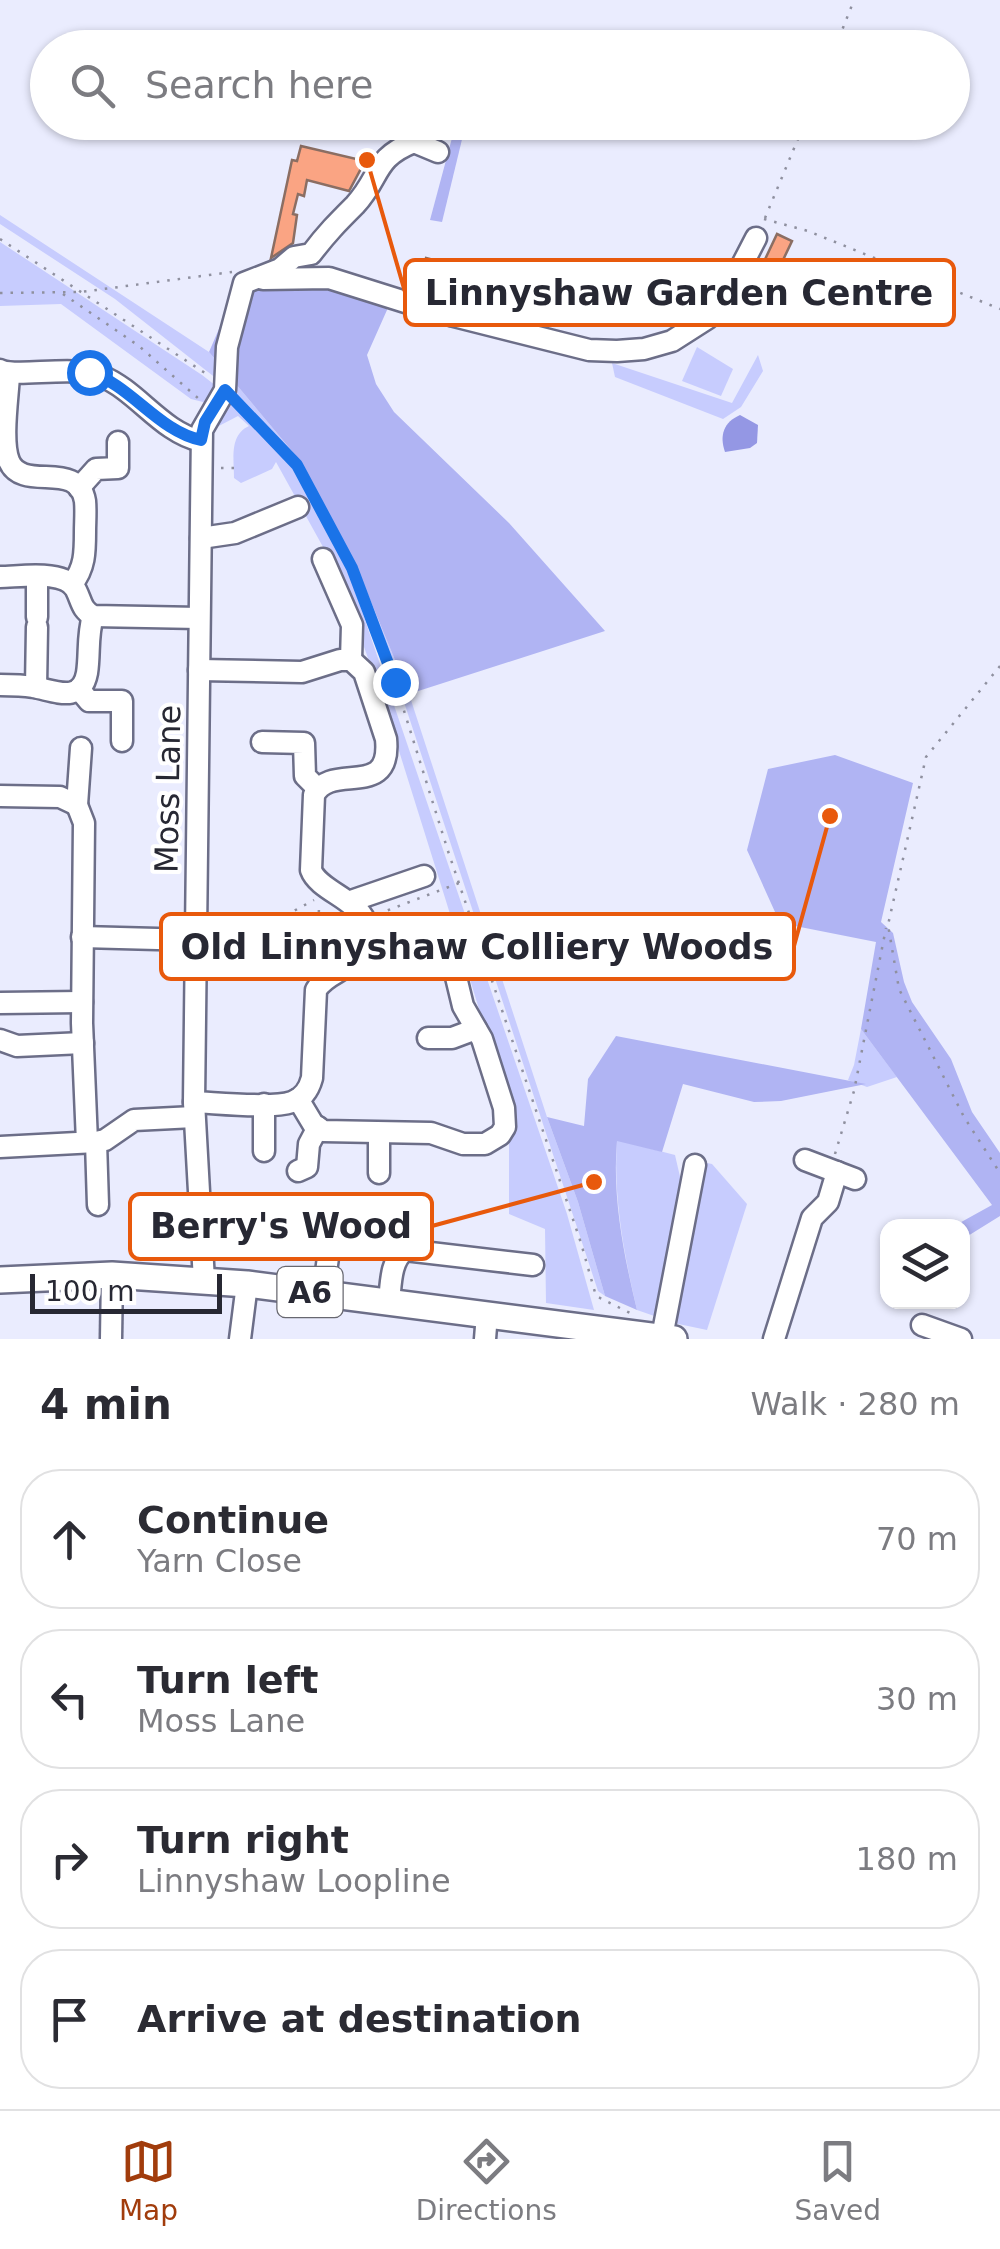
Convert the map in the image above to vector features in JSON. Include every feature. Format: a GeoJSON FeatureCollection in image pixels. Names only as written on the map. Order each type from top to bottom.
{"type":"FeatureCollection","features":[{"type":"Feature","properties":{"kind":"main road","name":"A6"},"geometry":{"type":"LineString","coordinates":[[0,1280],[112,1275],[204,1280],[389,1302],[486,1326],[581,1325],[653,1335]]}},
{"type":"Feature","properties":{"kind":"street"},"geometry":{"type":"LineString","coordinates":[[256,279],[280,269],[294,257],[311,254],[334,222],[376,179],[377,166],[394,150],[414,142],[438,152]]}},
{"type":"Feature","properties":{"kind":"street"},"geometry":{"type":"LineString","coordinates":[[256,279],[330,278],[451,315],[589,350],[644,349],[672,342],[708,318],[725,298],[760,229]]}},
{"type":"Feature","properties":{"kind":"street","name":"Moss Lane"},"geometry":{"type":"LineString","coordinates":[[204,1280],[194,1110],[201,440],[202,430],[225,390],[227,347],[239,296],[247,280],[256,279]]}},
{"type":"Feature","properties":{"kind":"street"},"geometry":{"type":"LineString","coordinates":[[451,315],[464,284]]}},
{"type":"Feature","properties":{"kind":"street"},"geometry":{"type":"LineString","coordinates":[[72,584],[85,553],[85,502],[79,488],[62,477],[28,476],[16,471],[9,462],[5,372],[89,372],[105,377],[182,434],[201,440]]}},
{"type":"Feature","properties":{"kind":"street"},"geometry":{"type":"LineString","coordinates":[[79,488],[96,470],[118,468],[118,442]]}},
{"type":"Feature","properties":{"kind":"street"},"geometry":{"type":"LineString","coordinates":[[202,538],[235,534],[298,507]]}},
{"type":"Feature","properties":{"kind":"street"},"geometry":{"type":"LineString","coordinates":[[323,559],[352,625],[351,660]]}},
{"type":"Feature","properties":{"kind":"street"},"geometry":{"type":"LineString","coordinates":[[0,576],[64,579],[72,584],[82,608],[93,616],[200,618]]}},
{"type":"Feature","properties":{"kind":"street"},"geometry":{"type":"LineString","coordinates":[[36,687],[37,577]]}},
{"type":"Feature","properties":{"kind":"street"},"geometry":{"type":"LineString","coordinates":[[0,685],[36,687],[61,694],[79,689],[87,672],[87,637],[93,616]]}},
{"type":"Feature","properties":{"kind":"street"},"geometry":{"type":"LineString","coordinates":[[0,1147],[32,1138],[104,1140],[134,1120],[194,1110],[281,1104],[298,1099],[309,1088],[316,990],[321,981],[347,968],[364,943],[358,913],[314,880],[312,803],[317,788],[330,780],[366,778],[378,770],[386,757],[386,739],[364,672],[351,660],[302,672],[200,670]]}},
{"type":"Feature","properties":{"kind":"street"},"geometry":{"type":"LineString","coordinates":[[79,689],[90,700],[122,701],[122,741]]}},
{"type":"Feature","properties":{"kind":"street"},"geometry":{"type":"LineString","coordinates":[[262,742],[304,743],[305,776],[317,788]]}},
{"type":"Feature","properties":{"kind":"street"},"geometry":{"type":"LineString","coordinates":[[80,748],[77,805],[84,824],[82,1043],[98,1204]]}},
{"type":"Feature","properties":{"kind":"street"},"geometry":{"type":"LineString","coordinates":[[0,796],[60,796],[77,805]]}},
{"type":"Feature","properties":{"kind":"street"},"geometry":{"type":"LineString","coordinates":[[358,913],[424,876]]}},
{"type":"Feature","properties":{"kind":"street"},"geometry":{"type":"LineString","coordinates":[[82,937],[195,936]]}},
{"type":"Feature","properties":{"kind":"street"},"geometry":{"type":"LineString","coordinates":[[298,1099],[318,1128],[338,1133],[431,1134],[462,1144],[485,1144],[500,1135],[506,1121],[476,1029],[463,1006],[450,948],[442,939],[427,937],[384,946],[364,943]]}},
{"type":"Feature","properties":{"kind":"street"},"geometry":{"type":"LineString","coordinates":[[0,1003],[82,1002]]}},
{"type":"Feature","properties":{"kind":"street"},"geometry":{"type":"LineString","coordinates":[[428,1038],[452,1038],[476,1029]]}},
{"type":"Feature","properties":{"kind":"street"},"geometry":{"type":"LineString","coordinates":[[0,1040],[17,1046],[82,1043]]}},
{"type":"Feature","properties":{"kind":"street"},"geometry":{"type":"LineString","coordinates":[[264,1104],[264,1152]]}},
{"type":"Feature","properties":{"kind":"street"},"geometry":{"type":"LineString","coordinates":[[298,1171],[307,1168],[310,1144],[318,1128]]}},
{"type":"Feature","properties":{"kind":"street"},"geometry":{"type":"LineString","coordinates":[[379,1133],[379,1173]]}},
{"type":"Feature","properties":{"kind":"street"},"geometry":{"type":"LineString","coordinates":[[774,1339],[812,1218],[828,1202],[841,1174],[805,1160]]}},
{"type":"Feature","properties":{"kind":"street"},"geometry":{"type":"LineString","coordinates":[[653,1335],[694,1165]]}},
{"type":"Feature","properties":{"kind":"street"},"geometry":{"type":"LineString","coordinates":[[200,1208],[333,1221],[324,1294]]}},
{"type":"Feature","properties":{"kind":"street"},"geometry":{"type":"LineString","coordinates":[[389,1302],[398,1254],[405,1250],[533,1265]]}},
{"type":"Feature","properties":{"kind":"street"},"geometry":{"type":"LineString","coordinates":[[111,1339],[112,1275]]}},
{"type":"Feature","properties":{"kind":"street"},"geometry":{"type":"LineString","coordinates":[[240,1339],[246,1284]]}},
{"type":"Feature","properties":{"kind":"street"},"geometry":{"type":"LineString","coordinates":[[922,1326],[961,1339]]}},
{"type":"Feature","properties":{"kind":"path"},"geometry":{"type":"LineString","coordinates":[[842,30],[854,0]]}},
{"type":"Feature","properties":{"kind":"path"},"geometry":{"type":"LineString","coordinates":[[797,140],[760,229],[808,232],[1000,309]]}},
{"type":"Feature","properties":{"kind":"path"},"geometry":{"type":"LineString","coordinates":[[0,239],[204,372],[297,465],[352,568],[395,682],[596,1296],[633,1312],[653,1335]]}},
{"type":"Feature","properties":{"kind":"path"},"geometry":{"type":"LineString","coordinates":[[0,294],[81,292],[234,272]]}},
{"type":"Feature","properties":{"kind":"path"},"geometry":{"type":"LineString","coordinates":[[62,293],[139,346],[206,405],[210,414]]}},
{"type":"Feature","properties":{"kind":"path"},"geometry":{"type":"LineString","coordinates":[[841,1174],[882,938],[926,757],[1000,666]]}},
{"type":"Feature","properties":{"kind":"path"},"geometry":{"type":"LineString","coordinates":[[195,936],[319,934],[358,913],[391,910],[459,884]]}},
{"type":"Feature","properties":{"kind":"path"},"geometry":{"type":"LineString","coordinates":[[319,898],[319,934],[318,968],[299,963],[290,955],[284,934],[292,912],[319,898]]}},
{"type":"Feature","properties":{"kind":"path"},"geometry":{"type":"LineString","coordinates":[[888,925],[898,988],[964,1118],[1000,1173]]}},
{"type":"Feature","properties":{"kind":"shaded area"},"geometry":{"type":"Polygon","coordinates":[[[451,140],[462,140],[442,222],[430,220],[451,140]]]}},
{"type":"Feature","properties":{"kind":"shaded area"},"geometry":{"type":"Polygon","coordinates":[[[0,215],[209,352],[302,463],[357,568],[409,694],[578,1202],[605,1296],[598,1291],[402,696],[354,568],[299,465],[231,390],[115,299],[0,224],[0,215]]]}},
{"type":"Feature","properties":{"kind":"shaded area"},"geometry":{"type":"Polygon","coordinates":[[[0,242],[202,375],[220,389],[211,404],[191,399],[61,304],[0,306],[0,242]]]}},
{"type":"Feature","properties":{"kind":"shaded area"},"geometry":{"type":"Polygon","coordinates":[[[330,275],[391,301],[367,355],[376,384],[394,412],[509,523],[605,631],[409,694],[357,568],[302,463],[209,352],[241,278],[330,275]]]}},
{"type":"Feature","properties":{"kind":"shaded area"},"geometry":{"type":"Polygon","coordinates":[[[697,347],[733,369],[721,396],[682,381],[697,347]]]}},
{"type":"Feature","properties":{"kind":"shaded area"},"geometry":{"type":"Polygon","coordinates":[[[758,355],[763,371],[741,407],[723,419],[615,377],[612,363],[732,403],[758,355]]]}},
{"type":"Feature","properties":{"kind":"shaded area"},"geometry":{"type":"Polygon","coordinates":[[[228,399],[294,467],[348,570],[567,1214],[594,1310],[546,1303],[545,1229],[509,1214],[509,1107],[384,703],[338,574],[276,462],[272,469],[241,483],[234,478],[235,441],[249,426],[238,416],[215,428],[228,399]]]}},
{"type":"Feature","properties":{"kind":"shaded area"},"geometry":{"type":"Polygon","coordinates":[[[740,415],[758,425],[757,443],[725,452],[724,430],[740,415]]]}},
{"type":"Feature","properties":{"kind":"shaded area"},"geometry":{"type":"Polygon","coordinates":[[[835,755],[913,783],[881,922],[893,933],[912,1002],[951,1059],[972,1112],[1000,1153],[1000,1216],[970,1235],[970,1219],[967,1219],[992,1205],[861,1029],[876,942],[780,923],[747,850],[768,769],[835,755]]]}},
{"type":"Feature","properties":{"kind":"shaded area"},"geometry":{"type":"Polygon","coordinates":[[[861,1029],[897,1077],[867,1087],[848,1080],[861,1029]]]}},
{"type":"Feature","properties":{"kind":"shaded area"},"geometry":{"type":"Polygon","coordinates":[[[616,1036],[866,1084],[781,1101],[754,1102],[683,1084],[662,1152],[617,1141],[618,1205],[637,1310],[605,1296],[578,1202],[547,1117],[584,1126],[588,1079],[616,1036]]]}},
{"type":"Feature","properties":{"kind":"shaded area"},"geometry":{"type":"Polygon","coordinates":[[[617,1140],[675,1155],[684,1194],[663,1319],[637,1310],[621,1226],[617,1140]]]}},
{"type":"Feature","properties":{"kind":"shaded area"},"geometry":{"type":"Polygon","coordinates":[[[707,1163],[747,1204],[707,1330],[669,1322],[693,1194],[707,1163]]]}},
{"type":"Feature","properties":{"kind":"building"},"geometry":{"type":"Polygon","coordinates":[[[301,146],[365,161],[349,191],[307,180],[304,196],[298,194],[293,214],[297,215],[293,243],[271,258],[292,160],[297,161],[301,146]]]}},
{"type":"Feature","properties":{"kind":"building"},"geometry":{"type":"Polygon","coordinates":[[[777,234],[792,241],[766,296],[751,289],[777,234]]]}},
{"type":"Feature","properties":{"kind":"building"},"geometry":{"type":"Polygon","coordinates":[[[426,258],[465,268],[455,274],[448,287],[420,280],[426,258]]]}},
{"type":"Feature","properties":{"kind":"place","name":"Linnyshaw Garden Centre"},"geometry":{"type":"Point","coordinates":[367,160]}},
{"type":"Feature","properties":{"kind":"place","name":"Old Linnyshaw Colliery Woods"},"geometry":{"type":"Point","coordinates":[830,816]}},
{"type":"Feature","properties":{"kind":"place","name":"Berry's Wood"},"geometry":{"type":"Point","coordinates":[594,1182]}},
{"type":"Feature","properties":{"kind":"route"},"geometry":{"type":"LineString","coordinates":[[89,372],[105,377],[182,434],[201,440],[205,422],[225,390],[297,465],[352,568],[395,682]]}}]}
